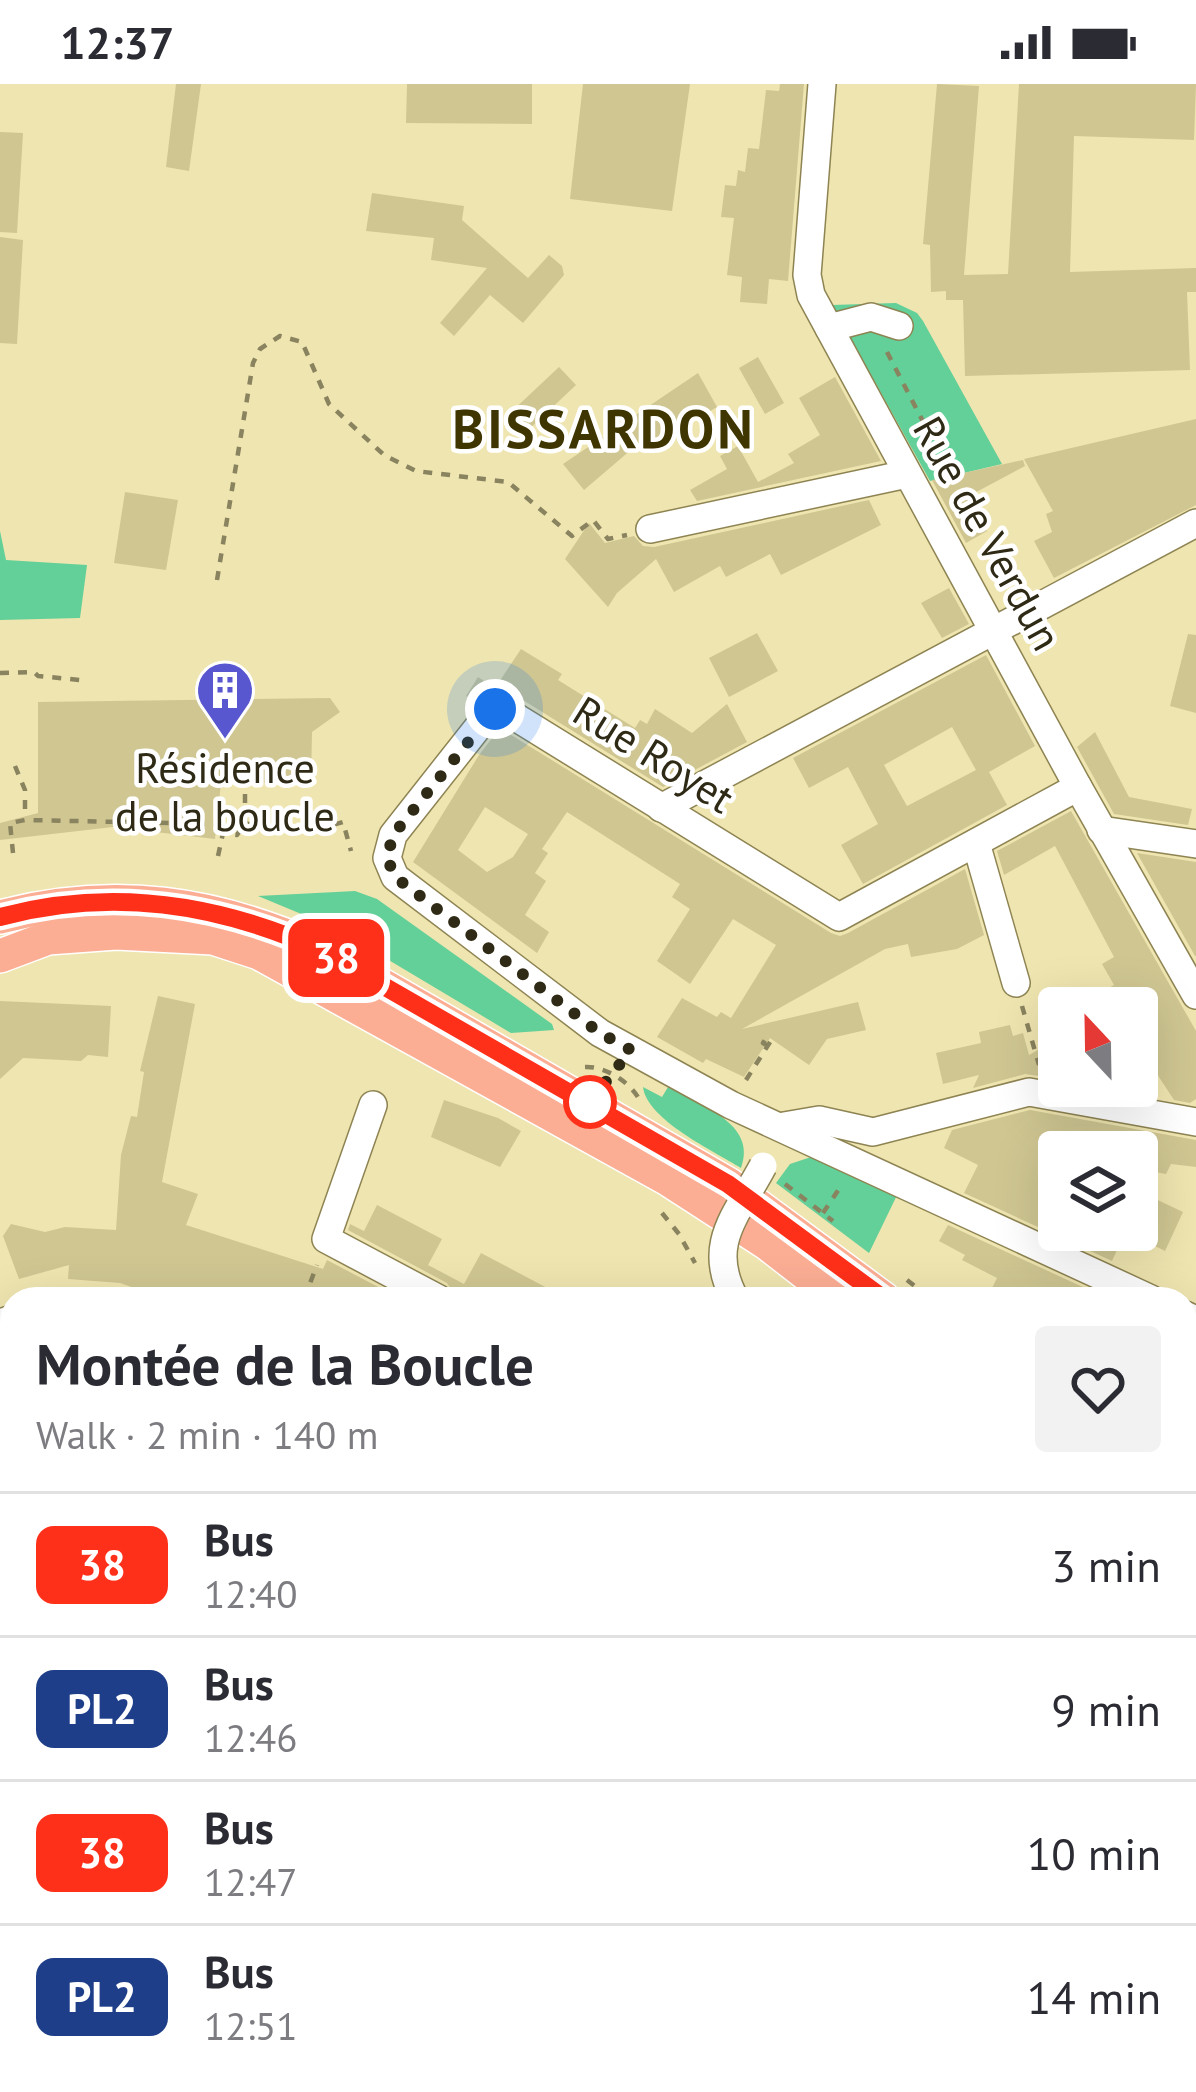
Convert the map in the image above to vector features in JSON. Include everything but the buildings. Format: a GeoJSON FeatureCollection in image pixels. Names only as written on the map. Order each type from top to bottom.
{"type":"FeatureCollection","features":[{"type":"Feature","properties":{"kind":"main road"},"geometry":{"type":"LineString","coordinates":[[0,917],[41,906],[140,902],[198,907],[277,930],[341,961],[728,1184],[868,1287]]}},
{"type":"Feature","properties":{"kind":"main road"},"geometry":{"type":"LineString","coordinates":[[0,956],[48,938],[151,933],[213,938],[289,966],[666,1178],[768,1244],[823,1287]]}},
{"type":"Feature","properties":{"kind":"street","name":"Rue de Verdun"},"geometry":{"type":"LineString","coordinates":[[822,84],[807,275],[811,295],[1101,830],[1196,995]]}},
{"type":"Feature","properties":{"kind":"street"},"geometry":{"type":"LineString","coordinates":[[829,328],[840,322],[888,322]]}},
{"type":"Feature","properties":{"kind":"street"},"geometry":{"type":"LineString","coordinates":[[650,529],[907,474]]}},
{"type":"Feature","properties":{"kind":"street"},"geometry":{"type":"LineString","coordinates":[[661,808],[1196,523]]}},
{"type":"Feature","properties":{"kind":"street","name":"Rue Royet"},"geometry":{"type":"LineString","coordinates":[[784,1126],[600,1033],[395,877],[387,858],[393,835],[490,712],[506,710],[839,917],[1078,787]]}},
{"type":"Feature","properties":{"kind":"street"},"geometry":{"type":"LineString","coordinates":[[1101,830],[1196,844]]}},
{"type":"Feature","properties":{"kind":"street"},"geometry":{"type":"LineString","coordinates":[[976,843],[1016,983]]}},
{"type":"Feature","properties":{"kind":"street"},"geometry":{"type":"LineString","coordinates":[[0,967],[97,934]]}},
{"type":"Feature","properties":{"kind":"street"},"geometry":{"type":"LineString","coordinates":[[784,1126],[819,1120],[873,1132],[1023,1092],[1038,1094]]}},
{"type":"Feature","properties":{"kind":"street"},"geometry":{"type":"LineString","coordinates":[[373,1105],[326,1239],[416,1287]]}},
{"type":"Feature","properties":{"kind":"street"},"geometry":{"type":"LineString","coordinates":[[1113,1107],[1196,1122]]}},
{"type":"Feature","properties":{"kind":"street"},"geometry":{"type":"LineString","coordinates":[[729,1287],[721,1269],[723,1242],[784,1126]]}},
{"type":"Feature","properties":{"kind":"street"},"geometry":{"type":"LineString","coordinates":[[784,1126],[1126,1287]]}},
{"type":"Feature","properties":{"kind":"path"},"geometry":{"type":"LineString","coordinates":[[888,322],[887,357],[929,433],[917,439]]}},
{"type":"Feature","properties":{"kind":"path"},"geometry":{"type":"LineString","coordinates":[[217,580],[253,363],[260,349],[280,336],[302,342],[329,404],[400,465],[433,474],[508,482],[572,536],[593,520],[608,539],[650,529]]}},
{"type":"Feature","properties":{"kind":"path"},"geometry":{"type":"LineString","coordinates":[[0,673],[32,672],[80,680]]}},
{"type":"Feature","properties":{"kind":"path"},"geometry":{"type":"LineString","coordinates":[[15,766],[25,790],[26,820]]}},
{"type":"Feature","properties":{"kind":"path"},"geometry":{"type":"LineString","coordinates":[[218,856],[223,832],[237,835],[243,826],[245,784]]}},
{"type":"Feature","properties":{"kind":"path"},"geometry":{"type":"LineString","coordinates":[[13,854],[10,823],[26,820],[286,830],[344,822],[351,851]]}},
{"type":"Feature","properties":{"kind":"path"},"geometry":{"type":"LineString","coordinates":[[1016,983],[1038,1062]]}},
{"type":"Feature","properties":{"kind":"path"},"geometry":{"type":"LineString","coordinates":[[747,1079],[770,1040]]}},
{"type":"Feature","properties":{"kind":"path"},"geometry":{"type":"LineString","coordinates":[[823,1214],[848,1175]]}},
{"type":"Feature","properties":{"kind":"path"},"geometry":{"type":"LineString","coordinates":[[656,1206],[687,1247],[702,1287]]}},
{"type":"Feature","properties":{"kind":"path"},"geometry":{"type":"LineString","coordinates":[[308,1287],[326,1239]]}},
{"type":"Feature","properties":{"kind":"green space"},"geometry":{"type":"Polygon","coordinates":[[[896,303],[923,321],[1002,464],[930,481],[832,305],[896,303]]]}},
{"type":"Feature","properties":{"kind":"green space"},"geometry":{"type":"Polygon","coordinates":[[[0,531],[6,560],[87,565],[80,618],[0,620],[0,531]]]}},
{"type":"Feature","properties":{"kind":"green space"},"geometry":{"type":"Polygon","coordinates":[[[355,891],[377,899],[552,1024],[554,1030],[511,1033],[335,928],[258,896],[355,891]]]}},
{"type":"Feature","properties":{"kind":"green space"},"geometry":{"type":"Polygon","coordinates":[[[643,1087],[662,1097],[668,1087],[722,1117],[741,1139],[741,1168],[669,1123],[647,1099],[643,1087]]]}},
{"type":"Feature","properties":{"kind":"green space"},"geometry":{"type":"Polygon","coordinates":[[[825,1157],[900,1189],[869,1253],[776,1183],[790,1164],[825,1157]]]}},
{"type":"Feature","properties":{"kind":"bus line","name":"38"},"geometry":{"type":"LineString","coordinates":[[0,917],[87,901],[184,904],[277,930],[321,950],[728,1184],[868,1287]]}},
{"type":"Feature","properties":{"kind":"place","name":"Résidence de la boucle"},"geometry":{"type":"Point","coordinates":[225,741]}},
{"type":"Feature","properties":{"kind":"district","name":"BISSARDON"},"geometry":{"type":"Point","coordinates":[604,428]}},
{"type":"Feature","properties":{"kind":"route"},"geometry":{"type":"LineString","coordinates":[[495,709],[393,835],[387,858],[395,877],[600,1033],[631,1050],[590,1102]]}}]}
